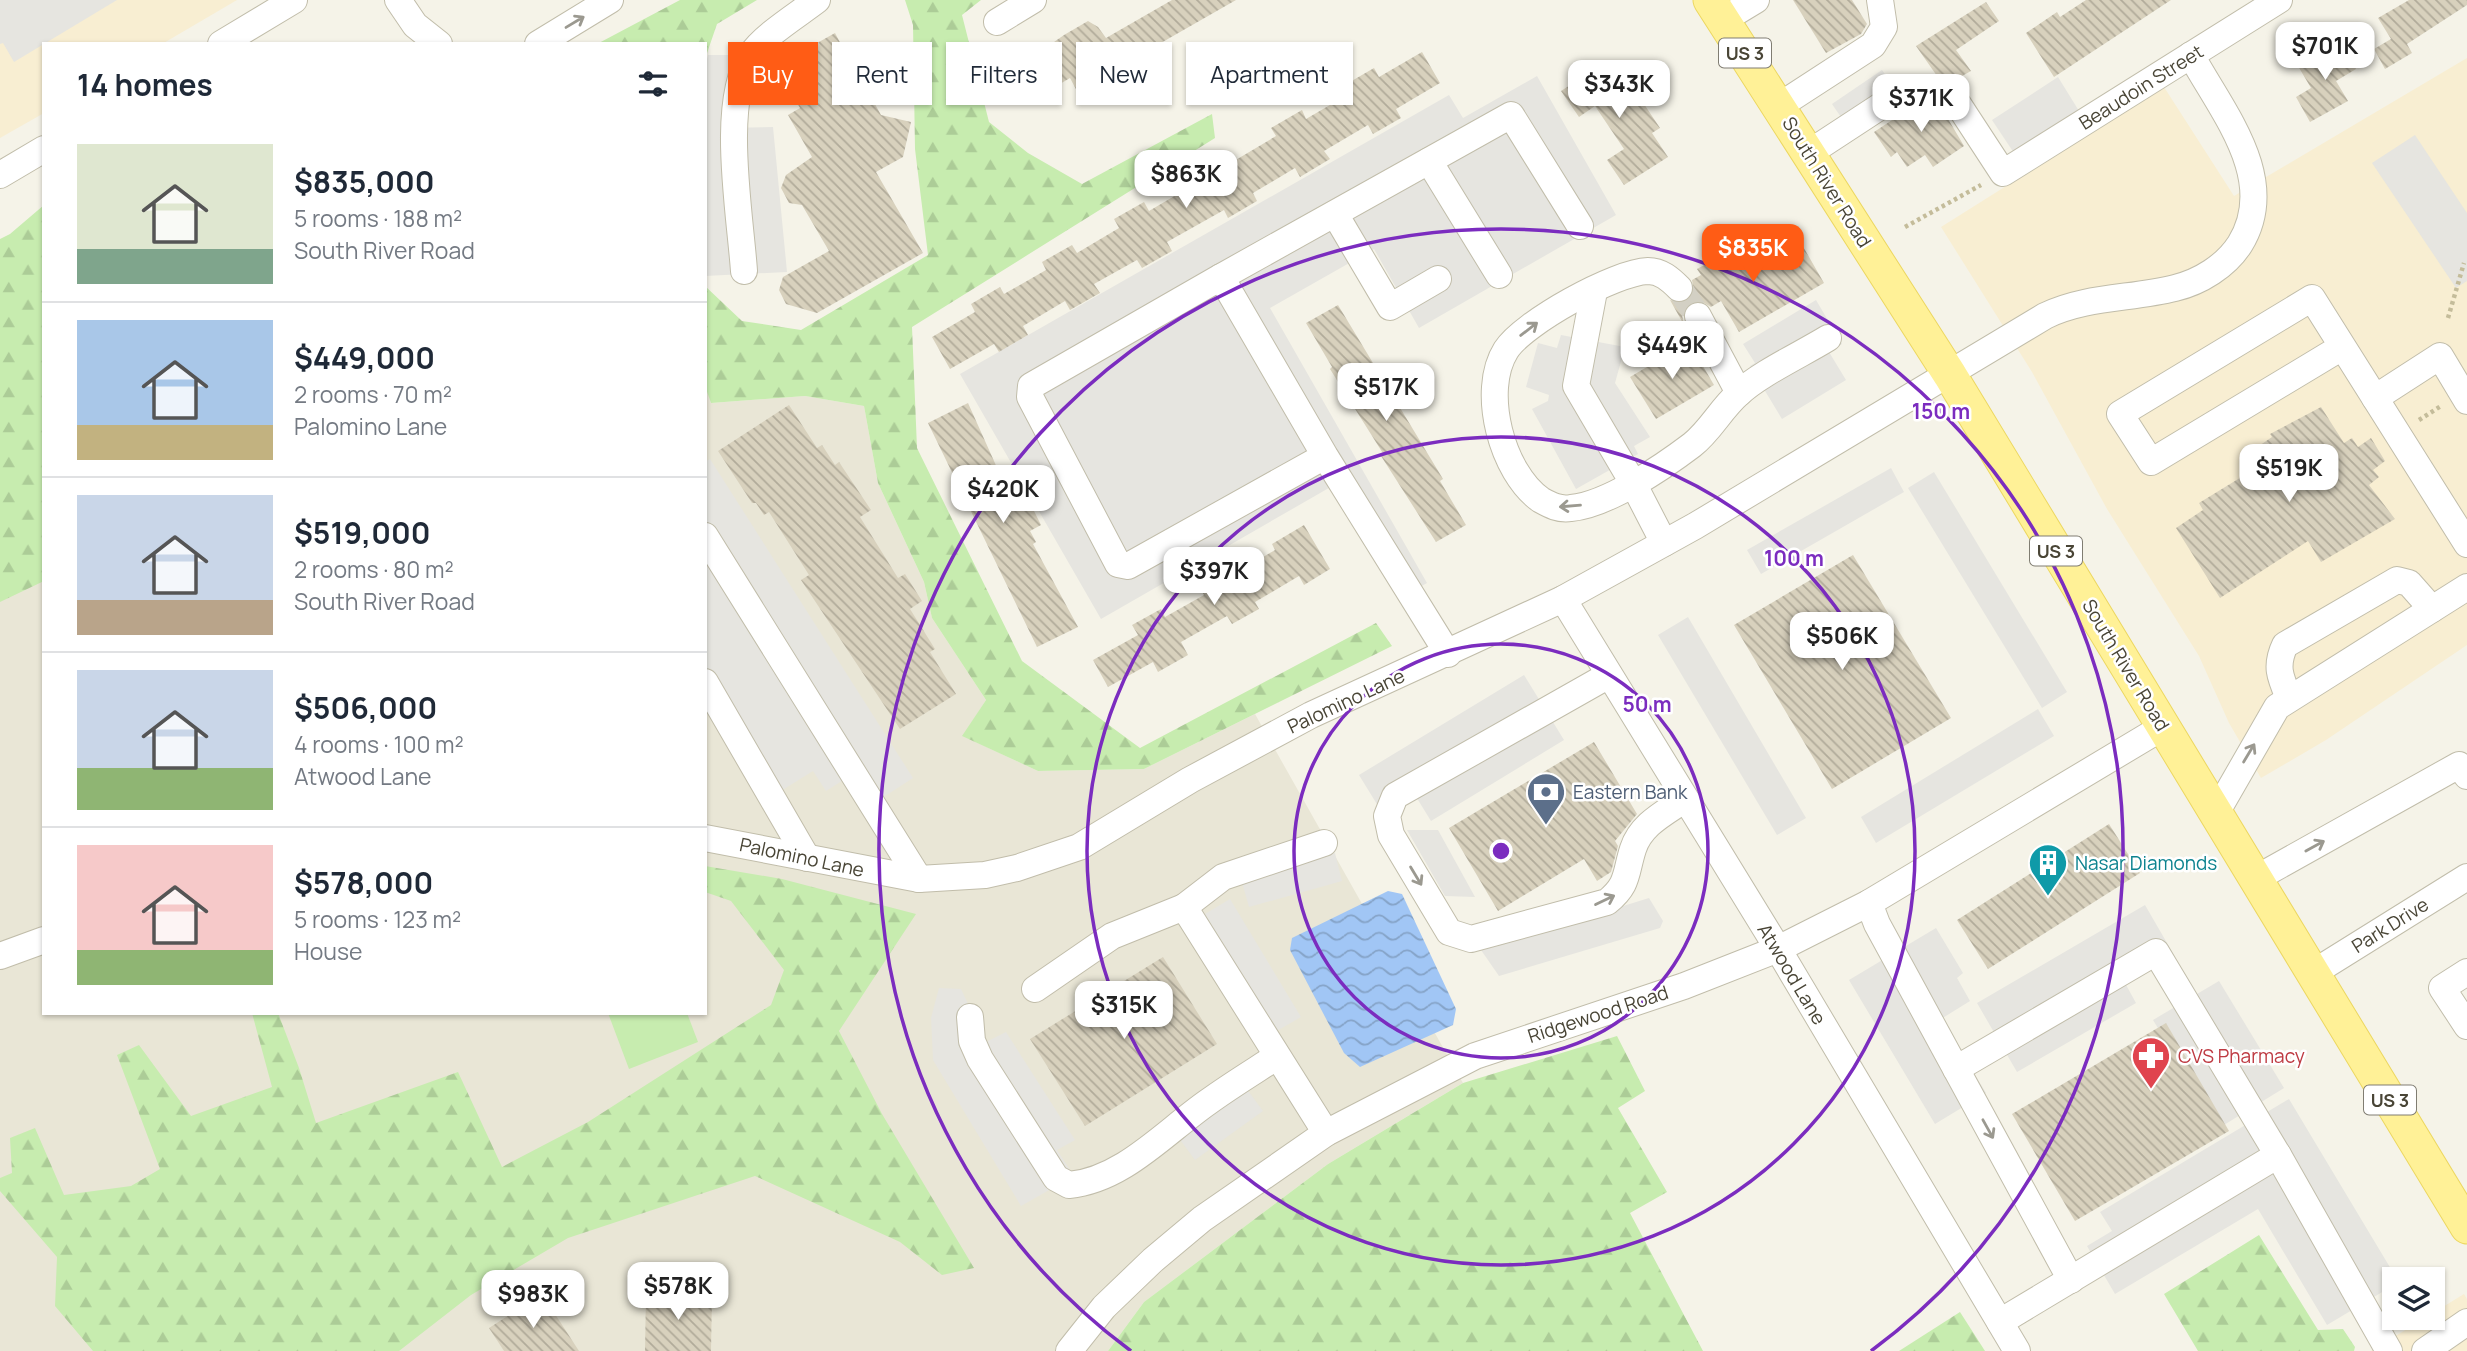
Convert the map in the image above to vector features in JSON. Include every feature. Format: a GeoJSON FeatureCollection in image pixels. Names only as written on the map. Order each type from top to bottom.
{"type":"FeatureCollection","features":[{"type":"Feature","properties":{"kind":"main road","name":"South River Road"},"geometry":{"type":"LineString","coordinates":[[1717,10],[1950,375],[2467,1227]]}},
{"type":"Feature","properties":{"kind":"street"},"geometry":{"type":"LineString","coordinates":[[224,42],[294,0]]}},
{"type":"Feature","properties":{"kind":"street"},"geometry":{"type":"LineString","coordinates":[[398,0],[415,25],[433,42]]}},
{"type":"Feature","properties":{"kind":"street"},"geometry":{"type":"LineString","coordinates":[[421,0],[429,16],[433,42]]}},
{"type":"Feature","properties":{"kind":"street"},"geometry":{"type":"LineString","coordinates":[[541,42],[610,0]]}},
{"type":"Feature","properties":{"kind":"street"},"geometry":{"type":"LineString","coordinates":[[744,271],[734,127],[741,74],[753,52],[817,0]]}},
{"type":"Feature","properties":{"kind":"street"},"geometry":{"type":"LineString","coordinates":[[997,22],[1033,0]]}},
{"type":"Feature","properties":{"kind":"street"},"geometry":{"type":"LineString","coordinates":[[1717,10],[1756,0]]}},
{"type":"Feature","properties":{"kind":"street"},"geometry":{"type":"LineString","coordinates":[[1779,106],[1873,45],[1884,27],[1880,0]]}},
{"type":"Feature","properties":{"kind":"street","name":"Beaudoin Street"},"geometry":{"type":"LineString","coordinates":[[2003,173],[2279,0]]}},
{"type":"Feature","properties":{"kind":"street","name":"Palomino Lane"},"geometry":{"type":"LineString","coordinates":[[707,838],[919,879],[952,879],[1006,871],[1079,847],[1191,780],[1311,715],[1563,599],[1664,543],[2059,309],[2183,286],[2217,268],[2238,248],[2254,214],[2256,198],[2253,174],[2191,55]]}},
{"type":"Feature","properties":{"kind":"street"},"geometry":{"type":"LineString","coordinates":[[1809,153],[1893,98]]}},
{"type":"Feature","properties":{"kind":"street"},"geometry":{"type":"LineString","coordinates":[[1954,98],[2003,173]]}},
{"type":"Feature","properties":{"kind":"street"},"geometry":{"type":"LineString","coordinates":[[1325,456],[1138,561],[1128,566],[1118,564],[1030,397],[1031,386],[1511,116],[1580,226]]}},
{"type":"Feature","properties":{"kind":"street"},"geometry":{"type":"LineString","coordinates":[[0,175],[42,150]]}},
{"type":"Feature","properties":{"kind":"street"},"geometry":{"type":"LineString","coordinates":[[1429,161],[1499,275]]}},
{"type":"Feature","properties":{"kind":"street"},"geometry":{"type":"LineString","coordinates":[[1335,214],[1390,307],[1438,279]]}},
{"type":"Feature","properties":{"kind":"street"},"geometry":{"type":"LineString","coordinates":[[1679,288],[1664,274],[1648,271],[1594,290],[1523,331],[1505,351],[1496,390],[1498,428],[1519,472],[1535,495],[1551,506],[1570,509],[1598,501],[1633,482],[1693,445],[1739,393],[1828,338]]}},
{"type":"Feature","properties":{"kind":"street"},"geometry":{"type":"LineString","coordinates":[[1221,277],[1325,456],[1448,654]]}},
{"type":"Feature","properties":{"kind":"street"},"geometry":{"type":"LineString","coordinates":[[1594,290],[1576,386],[1633,482],[1664,543]]}},
{"type":"Feature","properties":{"kind":"street"},"geometry":{"type":"LineString","coordinates":[[2342,347],[2151,462],[2120,414],[2312,298],[2467,544]]}},
{"type":"Feature","properties":{"kind":"street"},"geometry":{"type":"LineString","coordinates":[[1698,316],[1739,393]]}},
{"type":"Feature","properties":{"kind":"street"},"geometry":{"type":"LineString","coordinates":[[2375,398],[2440,356],[2458,401]]}},
{"type":"Feature","properties":{"kind":"street"},"geometry":{"type":"LineString","coordinates":[[707,539],[919,879]]}},
{"type":"Feature","properties":{"kind":"street"},"geometry":{"type":"LineString","coordinates":[[2289,698],[2278,672],[2278,660],[2285,645],[2397,580],[2409,583],[2432,609]]}},
{"type":"Feature","properties":{"kind":"street"},"geometry":{"type":"LineString","coordinates":[[2216,813],[2277,706],[2467,587]]}},
{"type":"Feature","properties":{"kind":"street","name":"Atwood Lane"},"geometry":{"type":"LineString","coordinates":[[1563,599],[1778,949],[2017,1351]]}},
{"type":"Feature","properties":{"kind":"street"},"geometry":{"type":"LineString","coordinates":[[1609,675],[1395,796],[1387,816],[1391,835],[1449,932],[1471,939],[1607,902],[1620,891],[1634,847],[1649,823],[1685,799]]}},
{"type":"Feature","properties":{"kind":"street"},"geometry":{"type":"LineString","coordinates":[[707,685],[807,858]]}},
{"type":"Feature","properties":{"kind":"street","name":"Ridgewood Road"},"geometry":{"type":"LineString","coordinates":[[1069,1351],[1104,1307],[1153,1260],[1202,1219],[1326,1133],[1475,1056],[1684,986],[1778,949],[1869,903],[2163,727]]}},
{"type":"Feature","properties":{"kind":"street"},"geometry":{"type":"LineString","coordinates":[[2255,879],[2463,771]]}},
{"type":"Feature","properties":{"kind":"street"},"geometry":{"type":"LineString","coordinates":[[1035,989],[1112,936],[1184,907],[1223,877],[1324,843]]}},
{"type":"Feature","properties":{"kind":"street","name":"Park Drive"},"geometry":{"type":"LineString","coordinates":[[2313,973],[2467,877]]}},
{"type":"Feature","properties":{"kind":"street"},"geometry":{"type":"LineString","coordinates":[[1869,903],[1877,924],[2071,1279]]}},
{"type":"Feature","properties":{"kind":"street"},"geometry":{"type":"LineString","coordinates":[[1184,907],[1326,1133]]}},
{"type":"Feature","properties":{"kind":"street"},"geometry":{"type":"LineString","coordinates":[[0,956],[42,941]]}},
{"type":"Feature","properties":{"kind":"street"},"geometry":{"type":"LineString","coordinates":[[1956,1069],[2156,952],[2278,1155],[2389,1351]]}},
{"type":"Feature","properties":{"kind":"street"},"geometry":{"type":"LineString","coordinates":[[2467,972],[2442,988],[2467,1026]]}},
{"type":"Feature","properties":{"kind":"street"},"geometry":{"type":"LineString","coordinates":[[970,1017],[972,1041],[979,1059],[1056,1178],[1069,1185],[1083,1184],[1138,1156],[1207,1102],[1276,1057]]}},
{"type":"Feature","properties":{"kind":"street"},"geometry":{"type":"LineString","coordinates":[[2000,1322],[2278,1155]]}},
{"type":"Feature","properties":{"kind":"street"},"geometry":{"type":"LineString","coordinates":[[2425,1351],[2467,1322]]}},
{"type":"Feature","properties":{"kind":"path"},"geometry":{"type":"LineString","coordinates":[[1905,227],[2003,173]]}},
{"type":"Feature","properties":{"kind":"path"},"geometry":{"type":"LineString","coordinates":[[2448,318],[2464,263]]}},
{"type":"Feature","properties":{"kind":"path"},"geometry":{"type":"LineString","coordinates":[[2409,426],[2458,401]]}},
{"type":"Feature","properties":{"kind":"shaded area"},"geometry":{"type":"Polygon","coordinates":[[[0,0],[237,0],[165,42],[42,42],[42,114],[0,138],[0,0]]]}},
{"type":"Feature","properties":{"kind":"shaded area"},"geometry":{"type":"Polygon","coordinates":[[[0,0],[117,0],[47,42],[42,42],[42,45],[14,62],[3,43],[0,44],[0,0]]]}},
{"type":"Feature","properties":{"kind":"shaded area"},"geometry":{"type":"Polygon","coordinates":[[[708,55],[728,55],[722,128],[773,127],[787,272],[707,276],[707,59],[708,55]]]}},
{"type":"Feature","properties":{"kind":"shaded area"},"geometry":{"type":"Polygon","coordinates":[[[2467,58],[2467,645],[2326,740],[2261,778],[2229,723],[2199,656],[2107,509],[2032,372],[1941,227],[2164,87],[2234,196],[2467,58]]]}},
{"type":"Feature","properties":{"kind":"shaded area"},"geometry":{"type":"Polygon","coordinates":[[[1882,70],[1893,86],[1843,120],[1832,104],[1882,70]]]}},
{"type":"Feature","properties":{"kind":"shaded area"},"geometry":{"type":"Polygon","coordinates":[[[1537,76],[1616,215],[1419,328],[1374,249],[1270,308],[1427,583],[1406,595],[1341,481],[1101,619],[960,374],[1449,95],[1463,118],[1537,76]]]}},
{"type":"Feature","properties":{"kind":"shaded area"},"geometry":{"type":"Polygon","coordinates":[[[2058,77],[2079,111],[2014,153],[1992,120],[2058,77]]]}},
{"type":"Feature","properties":{"kind":"shaded area"},"geometry":{"type":"Polygon","coordinates":[[[2415,135],[2467,213],[2467,281],[2456,288],[2372,163],[2415,135]]]}},
{"type":"Feature","properties":{"kind":"shaded area"},"geometry":{"type":"Polygon","coordinates":[[[1816,300],[1842,344],[1829,352],[1846,380],[1782,419],[1750,366],[1755,363],[1743,344],[1816,300]]]}},
{"type":"Feature","properties":{"kind":"shaded area"},"geometry":{"type":"Polygon","coordinates":[[[42,305],[42,1015],[707,1015],[707,389],[711,403],[805,396],[864,406],[878,483],[924,582],[932,618],[986,700],[963,736],[1038,771],[1144,769],[1255,714],[1463,1083],[1328,1164],[1144,1302],[1108,1351],[0,1351],[0,315],[42,305]]]}},
{"type":"Feature","properties":{"kind":"shaded area"},"geometry":{"type":"Polygon","coordinates":[[[1561,335],[1625,347],[1615,383],[1650,437],[1634,446],[1638,454],[1576,489],[1532,409],[1548,401],[1549,395],[1526,387],[1538,343],[1557,348],[1561,335]]]}},
{"type":"Feature","properties":{"kind":"shaded area"},"geometry":{"type":"Polygon","coordinates":[[[710,459],[913,778],[865,809],[845,779],[826,791],[813,771],[765,801],[707,711],[707,461],[710,459]]]}},
{"type":"Feature","properties":{"kind":"shaded area"},"geometry":{"type":"Polygon","coordinates":[[[1891,468],[1904,492],[1761,574],[1747,550],[1891,468]]]}},
{"type":"Feature","properties":{"kind":"shaded area"},"geometry":{"type":"Polygon","coordinates":[[[1934,472],[2067,692],[2042,708],[1908,488],[1934,472]]]}},
{"type":"Feature","properties":{"kind":"shaded area"},"geometry":{"type":"Polygon","coordinates":[[[1688,617],[1806,818],[1777,835],[1658,635],[1688,617]]]}},
{"type":"Feature","properties":{"kind":"shaded area"},"geometry":{"type":"Polygon","coordinates":[[[1524,675],[1564,740],[1431,821],[1415,795],[1383,814],[1359,775],[1524,675]]]}},
{"type":"Feature","properties":{"kind":"shaded area"},"geometry":{"type":"Polygon","coordinates":[[[2038,709],[2054,736],[1876,843],[1861,817],[2038,709]]]}},
{"type":"Feature","properties":{"kind":"shaded area"},"geometry":{"type":"Polygon","coordinates":[[[1407,830],[1438,830],[1475,897],[1445,896],[1407,830]]]}},
{"type":"Feature","properties":{"kind":"shaded area"},"geometry":{"type":"Polygon","coordinates":[[[1335,853],[1342,881],[1249,907],[1241,879],[1335,853]]]}},
{"type":"Feature","properties":{"kind":"shaded area"},"geometry":{"type":"Polygon","coordinates":[[[1649,898],[1663,921],[1660,928],[1499,976],[1481,950],[1649,898]]]}},
{"type":"Feature","properties":{"kind":"shaded area"},"geometry":{"type":"Polygon","coordinates":[[[1230,899],[1301,1017],[1275,1032],[1205,914],[1230,899]]]}},
{"type":"Feature","properties":{"kind":"shaded area"},"geometry":{"type":"Polygon","coordinates":[[[2145,905],[2174,955],[2125,983],[2136,1003],[2017,1072],[1977,1003],[2145,905]]]}},
{"type":"Feature","properties":{"kind":"shaded area"},"geometry":{"type":"Polygon","coordinates":[[[1936,928],[1963,973],[1957,978],[1970,1001],[1941,1019],[1986,1093],[1935,1124],[1849,980],[1936,928]]]}},
{"type":"Feature","properties":{"kind":"shaded area"},"geometry":{"type":"Polygon","coordinates":[[[2219,981],[2284,1088],[2219,1128],[2153,1020],[2219,981]]]}},
{"type":"Feature","properties":{"kind":"shaded area"},"geometry":{"type":"Polygon","coordinates":[[[939,988],[961,989],[986,1042],[1006,1032],[1075,1140],[1057,1150],[1074,1176],[1021,1206],[933,1060],[931,1018],[939,988]]]}},
{"type":"Feature","properties":{"kind":"shaded area"},"geometry":{"type":"Polygon","coordinates":[[[1246,1088],[1263,1111],[1195,1160],[1178,1137],[1246,1088]]]}},
{"type":"Feature","properties":{"kind":"shaded area"},"geometry":{"type":"Polygon","coordinates":[[[2289,1099],[2390,1267],[2382,1267],[2382,1292],[2327,1325],[2258,1209],[2115,1294],[2087,1246],[2112,1231],[2100,1212],[2289,1099]]]}},
{"type":"Feature","properties":{"kind":"shaded area"},"geometry":{"type":"Polygon","coordinates":[[[2464,1294],[2467,1299],[2467,1351],[2371,1351],[2405,1330],[2445,1330],[2445,1306],[2464,1294]]]}},
{"type":"Feature","properties":{"kind":"green space"},"geometry":{"type":"Polygon","coordinates":[[[680,0],[757,0],[717,24],[707,53],[707,42],[601,42],[680,0]]]}},
{"type":"Feature","properties":{"kind":"green space"},"geometry":{"type":"Polygon","coordinates":[[[905,0],[981,0],[962,15],[969,42],[946,42],[946,105],[985,105],[989,122],[1028,153],[1082,184],[1212,114],[1215,138],[912,327],[917,448],[1022,661],[1140,748],[1376,623],[1392,646],[1144,769],[1038,771],[962,736],[986,700],[932,618],[924,582],[878,483],[864,406],[805,396],[711,403],[707,392],[707,288],[742,321],[801,330],[928,255],[915,149],[914,105],[932,105],[932,42],[913,42],[913,25],[905,0]]]}},
{"type":"Feature","properties":{"kind":"green space"},"geometry":{"type":"Polygon","coordinates":[[[42,207],[42,582],[0,602],[0,239],[10,234],[42,207]]]}},
{"type":"Feature","properties":{"kind":"green space"},"geometry":{"type":"Polygon","coordinates":[[[707,866],[782,879],[916,914],[839,1031],[882,1114],[974,1268],[942,1275],[900,1242],[755,1176],[568,1238],[471,1295],[399,1351],[93,1351],[55,1306],[57,1257],[0,1191],[0,1178],[12,1173],[10,1138],[35,1128],[64,1195],[131,1186],[160,1169],[117,1055],[139,1045],[191,1116],[272,1087],[253,1015],[279,1015],[316,1123],[458,1072],[502,1167],[588,1122],[771,1005],[784,970],[731,901],[707,893],[707,866]]]}},
{"type":"Feature","properties":{"kind":"green space"},"geometry":{"type":"Polygon","coordinates":[[[609,1015],[688,1015],[698,1042],[629,1069],[609,1015]]]}},
{"type":"Feature","properties":{"kind":"green space"},"geometry":{"type":"Polygon","coordinates":[[[1617,1036],[1645,1091],[1618,1108],[1667,1192],[1630,1213],[1703,1351],[1108,1351],[1144,1302],[1328,1164],[1463,1083],[1617,1036]]]}},
{"type":"Feature","properties":{"kind":"green space"},"geometry":{"type":"Polygon","coordinates":[[[2259,1235],[2318,1330],[2343,1329],[2355,1347],[2354,1351],[2198,1351],[2164,1294],[2259,1235]]]}},
{"type":"Feature","properties":{"kind":"green space"},"geometry":{"type":"Polygon","coordinates":[[[1960,1312],[1985,1351],[1899,1351],[1960,1312]]]}},
{"type":"Feature","properties":{"kind":"water"},"geometry":{"type":"Polygon","coordinates":[[[1388,891],[1402,894],[1456,1009],[1453,1025],[1360,1067],[1344,1053],[1290,950],[1292,938],[1388,891]]]}},
{"type":"Feature","properties":{"kind":"building"},"geometry":{"type":"Polygon","coordinates":[[[1172,0],[1236,0],[1163,42],[1076,42],[1076,89],[1070,78],[1062,83],[1062,42],[1054,42],[1088,21],[1098,27],[1106,38],[1172,0]]]}},
{"type":"Feature","properties":{"kind":"building"},"geometry":{"type":"Polygon","coordinates":[[[1793,0],[1852,0],[1867,24],[1861,34],[1826,53],[1793,0]]]}},
{"type":"Feature","properties":{"kind":"building"},"geometry":{"type":"Polygon","coordinates":[[[2086,0],[2171,0],[2054,77],[2026,33],[2057,12],[2060,17],[2086,0]]]}},
{"type":"Feature","properties":{"kind":"building"},"geometry":{"type":"Polygon","coordinates":[[[2409,0],[2467,0],[2467,5],[2407,44],[2412,53],[2385,69],[2374,49],[2391,39],[2378,18],[2409,0]]]}},
{"type":"Feature","properties":{"kind":"building"},"geometry":{"type":"Polygon","coordinates":[[[1986,2],[1999,21],[1956,50],[1971,71],[1944,86],[1916,46],[1986,2]]]}},
{"type":"Feature","properties":{"kind":"building"},"geometry":{"type":"Polygon","coordinates":[[[835,33],[840,42],[832,42],[832,105],[875,105],[881,115],[911,122],[903,157],[876,172],[923,253],[817,313],[786,304],[779,290],[783,277],[829,251],[802,205],[789,203],[781,188],[786,175],[812,157],[788,115],[800,108],[798,105],[818,105],[818,43],[835,33]]]}},
{"type":"Feature","properties":{"kind":"building"},"geometry":{"type":"Polygon","coordinates":[[[2340,42],[2356,69],[2336,81],[2348,101],[2310,122],[2296,97],[2311,88],[2298,66],[2340,42]]]}},
{"type":"Feature","properties":{"kind":"building"},"geometry":{"type":"Polygon","coordinates":[[[1422,52],[1440,83],[1396,109],[1401,118],[1373,134],[1368,125],[1324,151],[1330,159],[1300,177],[1295,168],[1253,193],[1257,201],[1228,218],[1224,210],[1167,242],[1172,251],[1142,268],[1137,260],[1094,284],[1100,293],[1070,310],[1065,301],[1023,326],[1028,335],[999,352],[994,344],[950,369],[932,337],[975,312],[971,304],[1000,287],[1004,294],[1046,270],[1042,262],[1072,245],[1077,253],[1119,228],[1114,219],[1144,202],[1149,211],[1205,178],[1200,169],[1229,152],[1234,161],[1276,136],[1271,128],[1302,110],[1306,119],[1330,105],[1353,105],[1353,80],[1374,68],[1379,77],[1422,52]]]}},
{"type":"Feature","properties":{"kind":"building"},"geometry":{"type":"Polygon","coordinates":[[[1607,61],[1624,87],[1630,83],[1660,128],[1652,133],[1668,157],[1624,185],[1607,160],[1624,149],[1595,106],[1579,117],[1561,91],[1607,61]]]}},
{"type":"Feature","properties":{"kind":"building"},"geometry":{"type":"Polygon","coordinates":[[[1936,91],[1941,107],[1964,146],[1933,167],[1925,155],[1907,167],[1897,152],[1891,157],[1874,132],[1936,91]]]}},
{"type":"Feature","properties":{"kind":"building"},"geometry":{"type":"Polygon","coordinates":[[[1745,242],[1759,267],[1801,243],[1824,283],[1739,332],[1721,301],[1711,307],[1699,300],[1690,302],[1682,315],[1684,325],[1670,300],[1683,303],[1690,299],[1694,291],[1692,280],[1701,275],[1697,269],[1745,242]]]}},
{"type":"Feature","properties":{"kind":"building"},"geometry":{"type":"Polygon","coordinates":[[[1338,305],[1443,479],[1440,481],[1466,525],[1436,542],[1381,456],[1384,455],[1330,369],[1332,367],[1306,323],[1338,305]]]}},
{"type":"Feature","properties":{"kind":"building"},"geometry":{"type":"Polygon","coordinates":[[[1689,342],[1714,385],[1656,419],[1630,377],[1689,342]]]}},
{"type":"Feature","properties":{"kind":"building"},"geometry":{"type":"Polygon","coordinates":[[[968,403],[1007,490],[1010,488],[1016,499],[1026,495],[1041,525],[1030,531],[1036,542],[1033,544],[1078,627],[1037,647],[928,423],[968,403]]]}},
{"type":"Feature","properties":{"kind":"building"},"geometry":{"type":"Polygon","coordinates":[[[789,405],[817,448],[822,445],[835,465],[839,462],[871,510],[860,517],[898,578],[905,574],[922,601],[910,609],[935,649],[930,652],[956,694],[900,729],[801,580],[809,575],[769,512],[764,515],[756,503],[752,503],[718,451],[789,405]]]}},
{"type":"Feature","properties":{"kind":"building"},"geometry":{"type":"Polygon","coordinates":[[[2321,407],[2344,443],[2352,438],[2358,447],[2371,438],[2385,461],[2373,470],[2379,477],[2369,485],[2395,519],[2321,562],[2308,541],[2220,598],[2176,528],[2203,510],[2199,503],[2261,465],[2253,450],[2272,437],[2270,434],[2321,407]]]}},
{"type":"Feature","properties":{"kind":"building"},"geometry":{"type":"Polygon","coordinates":[[[1304,525],[1330,569],[1304,585],[1299,576],[1255,602],[1259,609],[1232,624],[1227,616],[1181,642],[1188,655],[1158,672],[1153,662],[1108,687],[1093,660],[1138,635],[1132,625],[1161,609],[1165,617],[1204,595],[1198,585],[1230,567],[1236,573],[1275,550],[1272,544],[1304,525]]]}},
{"type":"Feature","properties":{"kind":"building"},"geometry":{"type":"Polygon","coordinates":[[[1853,555],[1951,718],[1832,789],[1734,625],[1853,555]]]}},
{"type":"Feature","properties":{"kind":"building","name":"Eastern Bank"},"geometry":{"type":"Polygon","coordinates":[[[1594,742],[1637,814],[1615,841],[1618,846],[1611,872],[1597,881],[1584,859],[1498,911],[1449,828],[1594,742]]]}},
{"type":"Feature","properties":{"kind":"building","name":"Nasar Diamonds"},"geometry":{"type":"Polygon","coordinates":[[[2109,824],[2140,873],[1988,969],[1957,920],[2109,824]]]}},
{"type":"Feature","properties":{"kind":"building"},"geometry":{"type":"Polygon","coordinates":[[[1163,957],[1217,1044],[1085,1126],[1030,1039],[1163,957]]]}},
{"type":"Feature","properties":{"kind":"building","name":"CVS Pharmacy"},"geometry":{"type":"Polygon","coordinates":[[[2166,1023],[2229,1131],[2075,1221],[2012,1114],[2166,1023]]]}},
{"type":"Feature","properties":{"kind":"building"},"geometry":{"type":"Polygon","coordinates":[[[646,1293],[712,1294],[711,1351],[645,1351],[646,1293]]]}},
{"type":"Feature","properties":{"kind":"building"},"geometry":{"type":"Polygon","coordinates":[[[542,1294],[579,1351],[504,1351],[489,1328],[542,1294]]]}},
{"type":"Feature","properties":{"kind":"tunnel"},"geometry":{"type":"LineString","coordinates":[[1679,288],[1698,316]]}},
{"type":"Feature","properties":{"kind":"place","name":"Eastern Bank"},"geometry":{"type":"Point","coordinates":[1546,826]}},
{"type":"Feature","properties":{"kind":"place","name":"Nasar Diamonds"},"geometry":{"type":"Point","coordinates":[2048,897]}},
{"type":"Feature","properties":{"kind":"place","name":"CVS Pharmacy"},"geometry":{"type":"Point","coordinates":[2151,1090]}}]}
